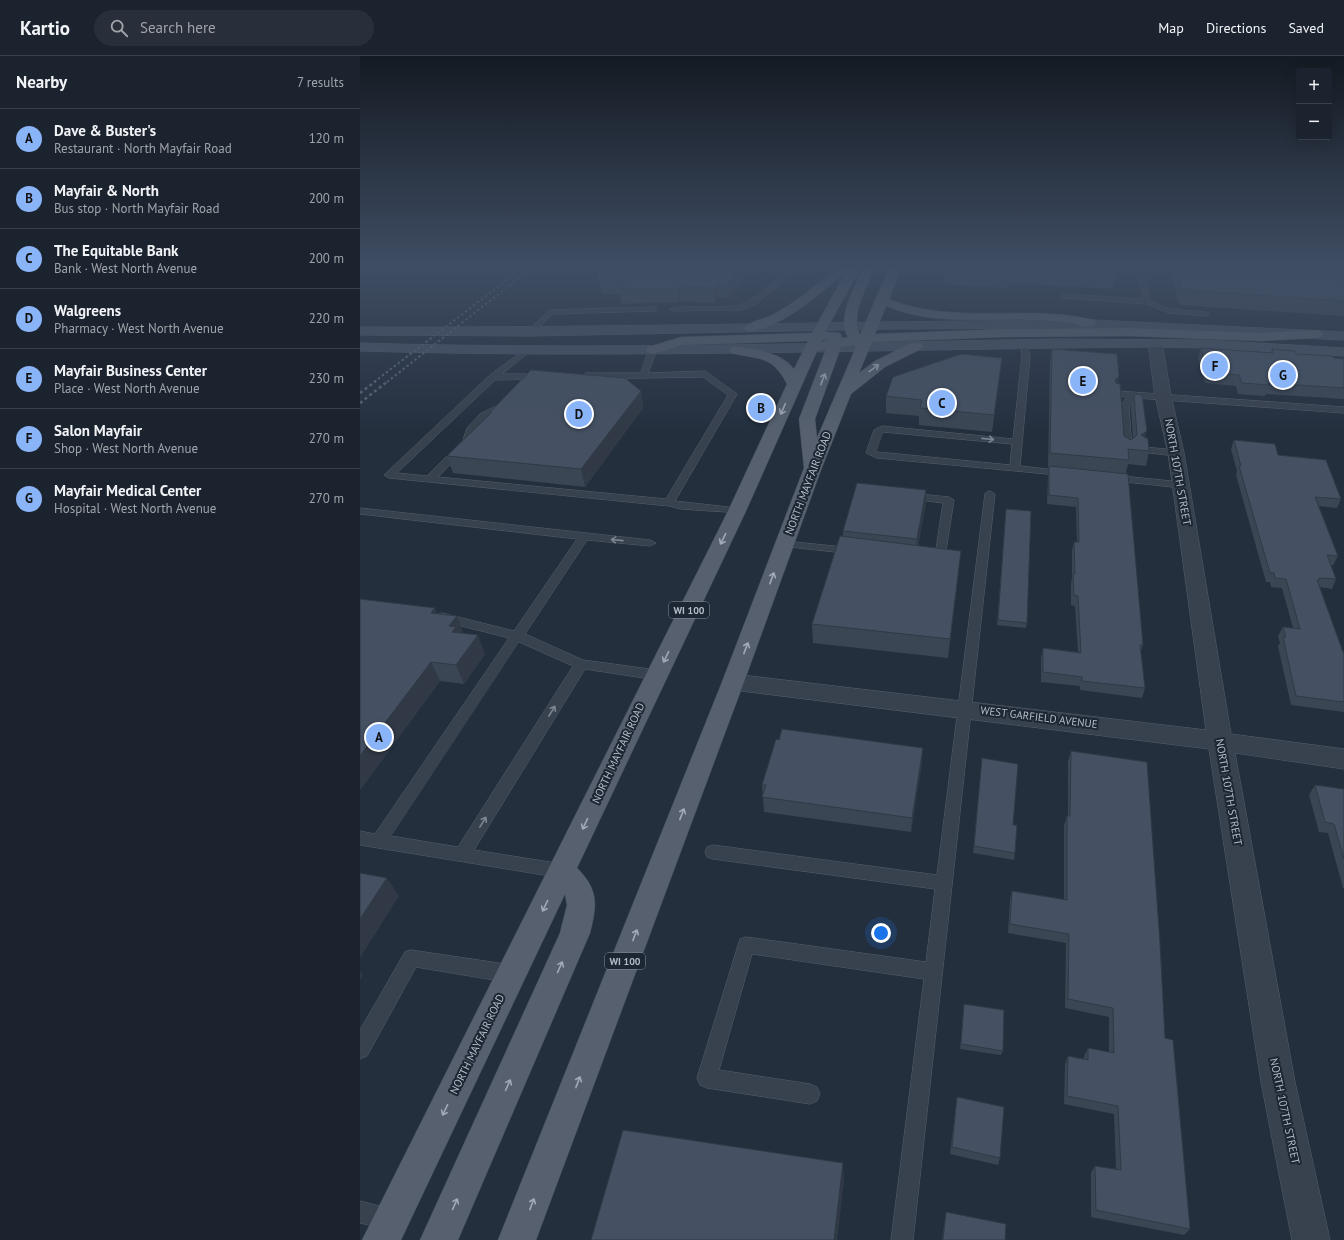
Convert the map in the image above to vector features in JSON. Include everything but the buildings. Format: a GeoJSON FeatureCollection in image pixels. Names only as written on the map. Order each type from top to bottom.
{"type":"FeatureCollection","features":[{"type":"Feature","properties":{"kind":"main road"},"geometry":{"type":"LineString","coordinates":[[360,331],[530,332],[670,330],[751,328],[764,326],[772,321]]}},
{"type":"Feature","properties":{"kind":"main road","name":"NORTH MAYFAIR ROAD"},"geometry":{"type":"LineString","coordinates":[[386,1230],[562,871],[644,698],[657,675],[737,511],[794,383],[825,321]]}},
{"type":"Feature","properties":{"kind":"main road"},"geometry":{"type":"LineString","coordinates":[[854,321],[860,335]]}},
{"type":"Feature","properties":{"kind":"main road","name":"NORTH MAYFAIR ROAD"},"geometry":{"type":"LineString","coordinates":[[518,1240],[733,682],[812,470],[844,393],[860,335],[868,321]]}},
{"type":"Feature","properties":{"kind":"main road"},"geometry":{"type":"LineString","coordinates":[[1084,321],[1094,324]]}},
{"type":"Feature","properties":{"kind":"main road"},"geometry":{"type":"LineString","coordinates":[[653,350],[681,341],[816,337],[1094,324],[1344,336]]}},
{"type":"Feature","properties":{"kind":"main road"},"geometry":{"type":"LineString","coordinates":[[751,328],[816,337],[835,342],[860,335],[1070,332],[1262,337],[1316,334]]}},
{"type":"Feature","properties":{"kind":"main road"},"geometry":{"type":"LineString","coordinates":[[525,351],[540,342],[626,338],[670,330]]}},
{"type":"Feature","properties":{"kind":"main road"},"geometry":{"type":"LineString","coordinates":[[431,350],[458,343],[509,340],[530,332]]}},
{"type":"Feature","properties":{"kind":"main road"},"geometry":{"type":"LineString","coordinates":[[860,335],[916,346],[1155,343],[1207,344],[1344,352]]}},
{"type":"Feature","properties":{"kind":"main road"},"geometry":{"type":"LineString","coordinates":[[360,347],[431,350],[525,351],[736,350],[816,337],[835,342]]}},
{"type":"Feature","properties":{"kind":"main road"},"geometry":{"type":"LineString","coordinates":[[812,470],[807,419],[835,342]]}},
{"type":"Feature","properties":{"kind":"main road"},"geometry":{"type":"LineString","coordinates":[[844,393],[880,364],[916,346]]}},
{"type":"Feature","properties":{"kind":"main road"},"geometry":{"type":"LineString","coordinates":[[736,350],[761,355],[785,365],[791,372],[794,383]]}},
{"type":"Feature","properties":{"kind":"main road"},"geometry":{"type":"LineString","coordinates":[[439,1240],[575,933],[582,904],[579,888],[562,871]]}},
{"type":"Feature","properties":{"kind":"street","name":"NORTH 107TH STREET"},"geometry":{"type":"LineString","coordinates":[[1155,343],[1176,453],[1220,740],[1278,1082],[1311,1240]]}},
{"type":"Feature","properties":{"kind":"street","name":"WEST GARFIELD AVENUE"},"geometry":{"type":"LineString","coordinates":[[733,682],[965,708],[1220,740],[1344,759]]}},
{"type":"Feature","properties":{"kind":"lane"},"geometry":{"type":"LineString","coordinates":[[530,332],[541,321]]}},
{"type":"Feature","properties":{"kind":"lane"},"geometry":{"type":"LineString","coordinates":[[1015,469],[1026,356],[1024,344]]}},
{"type":"Feature","properties":{"kind":"lane"},"geometry":{"type":"LineString","coordinates":[[643,376],[653,350]]}},
{"type":"Feature","properties":{"kind":"lane"},"geometry":{"type":"LineString","coordinates":[[525,351],[493,377],[389,475],[669,502],[681,506],[737,511]]}},
{"type":"Feature","properties":{"kind":"lane"},"geometry":{"type":"LineString","coordinates":[[580,376],[705,374],[733,394],[669,502]]}},
{"type":"Feature","properties":{"kind":"lane"},"geometry":{"type":"LineString","coordinates":[[493,377],[548,377]]}},
{"type":"Feature","properties":{"kind":"lane"},"geometry":{"type":"LineString","coordinates":[[523,386],[532,377]]}},
{"type":"Feature","properties":{"kind":"lane"},"geometry":{"type":"LineString","coordinates":[[1117,394],[1164,396],[1344,410]]}},
{"type":"Feature","properties":{"kind":"lane"},"geometry":{"type":"LineString","coordinates":[[1127,450],[1124,408],[1134,395]]}},
{"type":"Feature","properties":{"kind":"lane"},"geometry":{"type":"LineString","coordinates":[[468,441],[472,428],[483,416],[504,406],[513,396]]}},
{"type":"Feature","properties":{"kind":"lane"},"geometry":{"type":"LineString","coordinates":[[501,417],[504,406]]}},
{"type":"Feature","properties":{"kind":"lane"},"geometry":{"type":"LineString","coordinates":[[1018,442],[882,429],[879,430],[876,436],[871,453],[877,455],[1076,475]]}},
{"type":"Feature","properties":{"kind":"lane"},"geometry":{"type":"LineString","coordinates":[[430,479],[468,441],[479,435]]}},
{"type":"Feature","properties":{"kind":"lane"},"geometry":{"type":"LineString","coordinates":[[1144,450],[1176,453]]}},
{"type":"Feature","properties":{"kind":"lane"},"geometry":{"type":"LineString","coordinates":[[1099,477],[1181,485]]}},
{"type":"Feature","properties":{"kind":"lane"},"geometry":{"type":"LineString","coordinates":[[896,494],[949,500],[940,560],[924,558]]}},
{"type":"Feature","properties":{"kind":"lane"},"geometry":{"type":"LineString","coordinates":[[902,1240],[990,494]]}},
{"type":"Feature","properties":{"kind":"lane"},"geometry":{"type":"LineString","coordinates":[[360,511],[650,543]]}},
{"type":"Feature","properties":{"kind":"lane"},"geometry":{"type":"LineString","coordinates":[[379,842],[584,536]]}},
{"type":"Feature","properties":{"kind":"lane"},"geometry":{"type":"LineString","coordinates":[[785,544],[864,552]]}},
{"type":"Feature","properties":{"kind":"lane"},"geometry":{"type":"LineString","coordinates":[[427,615],[442,617],[517,636],[581,664],[657,675]]}},
{"type":"Feature","properties":{"kind":"lane"},"geometry":{"type":"LineString","coordinates":[[462,855],[581,664]]}},
{"type":"Feature","properties":{"kind":"lane"},"geometry":{"type":"LineString","coordinates":[[360,838],[562,871]]}},
{"type":"Feature","properties":{"kind":"lane"},"geometry":{"type":"LineString","coordinates":[[713,852],[944,883]]}},
{"type":"Feature","properties":{"kind":"lane"},"geometry":{"type":"LineString","coordinates":[[810,1094],[707,1078],[746,945],[934,972]]}},
{"type":"Feature","properties":{"kind":"lane"},"geometry":{"type":"LineString","coordinates":[[360,1049],[411,958],[512,974]]}},
{"type":"Feature","properties":{"kind":"lane"},"geometry":{"type":"LineString","coordinates":[[360,1212],[386,1230]]}},
{"type":"Feature","properties":{"kind":"railway"},"geometry":{"type":"LineString","coordinates":[[374,382],[453,321]]}},
{"type":"Feature","properties":{"kind":"railway"},"geometry":{"type":"LineString","coordinates":[[387,382],[464,321]]}},
{"type":"Feature","properties":{"kind":"railway"},"geometry":{"type":"LineString","coordinates":[[360,393],[376,381]]}},
{"type":"Feature","properties":{"kind":"railway"},"geometry":{"type":"LineString","coordinates":[[360,403],[388,381]]}},
{"type":"Feature","properties":{"kind":"place","name":"Salon Mayfair"},"geometry":{"type":"Point","coordinates":[1215,366]}},
{"type":"Feature","properties":{"kind":"place","name":"Mayfair Medical Center"},"geometry":{"type":"Point","coordinates":[1283,375]}},
{"type":"Feature","properties":{"kind":"place","name":"Mayfair Business Center"},"geometry":{"type":"Point","coordinates":[1083,381]}},
{"type":"Feature","properties":{"kind":"place","name":"The Equitable Bank"},"geometry":{"type":"Point","coordinates":[942,403]}},
{"type":"Feature","properties":{"kind":"place","name":"Mayfair & North"},"geometry":{"type":"Point","coordinates":[761,408]}},
{"type":"Feature","properties":{"kind":"place","name":"Walgreens"},"geometry":{"type":"Point","coordinates":[579,414]}},
{"type":"Feature","properties":{"kind":"place","name":"Dave & Buster's"},"geometry":{"type":"Point","coordinates":[379,737]}}]}
